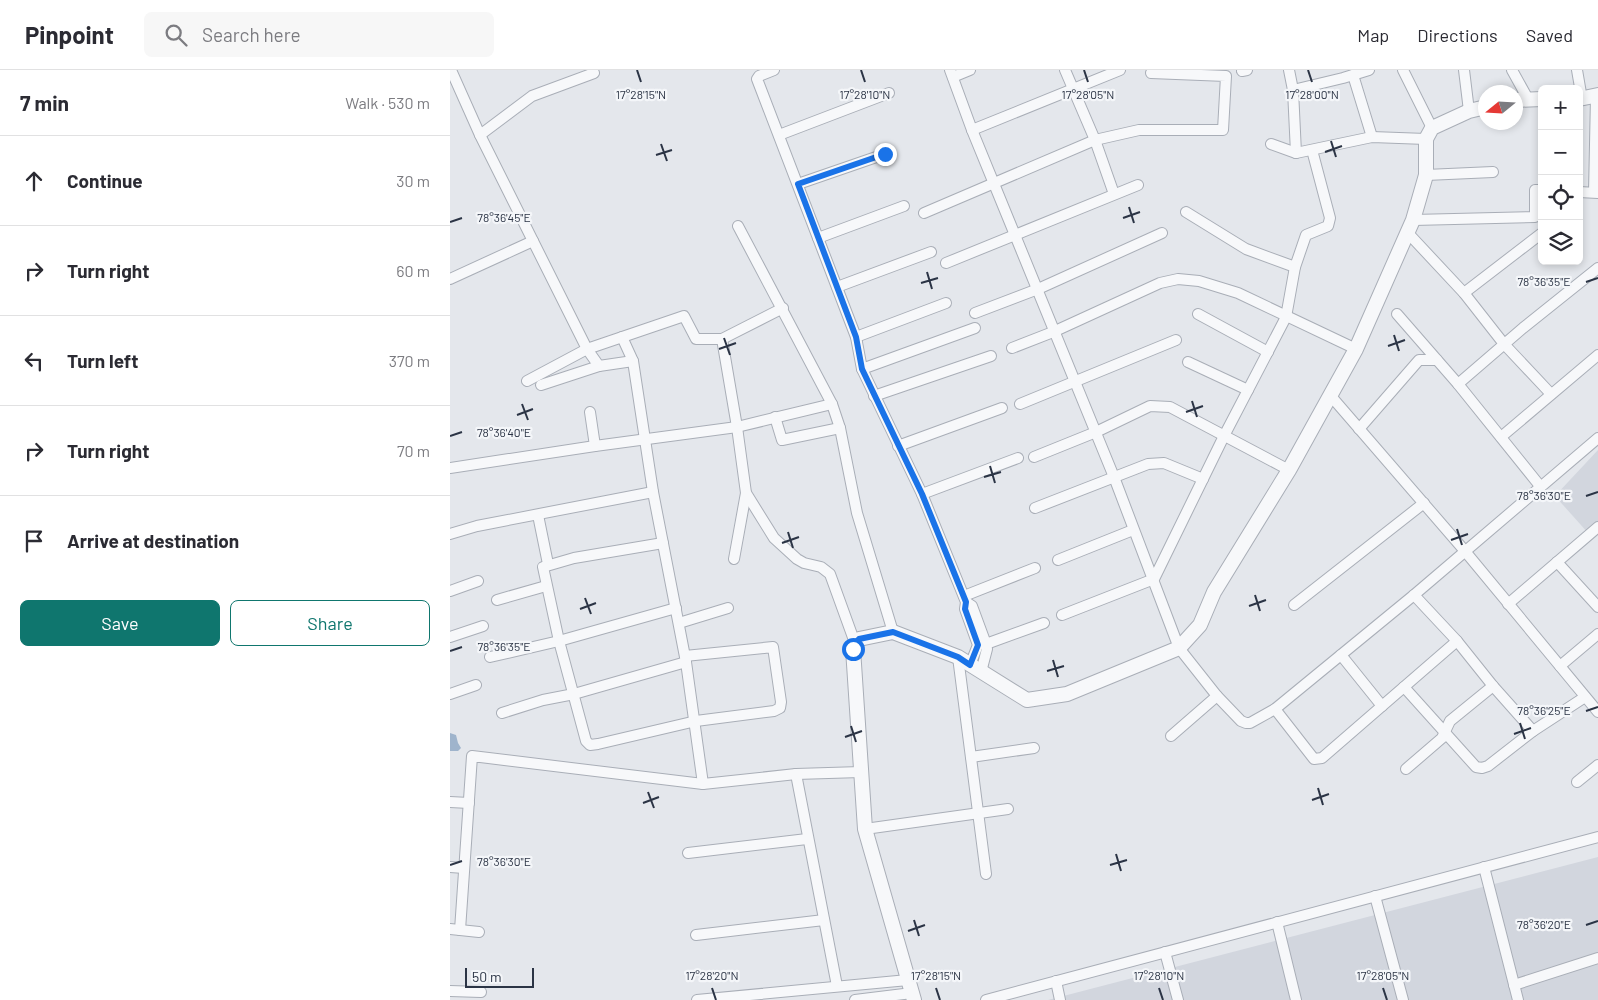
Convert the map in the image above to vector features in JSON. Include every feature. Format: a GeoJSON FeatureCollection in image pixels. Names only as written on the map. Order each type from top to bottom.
{"type":"FeatureCollection","features":[{"type":"Feature","properties":{"kind":"street"},"geometry":{"type":"LineString","coordinates":[[774,70],[758,76],[757,79],[856,337],[862,369],[922,494],[965,599],[965,609],[978,645],[976,668]]}},
{"type":"Feature","properties":{"kind":"street"},"geometry":{"type":"LineString","coordinates":[[970,70],[951,73],[972,130],[1114,477],[1179,648],[1217,696],[1246,724],[1275,709],[1414,595],[1464,550],[1598,438]]}},
{"type":"Feature","properties":{"kind":"street"},"geometry":{"type":"LineString","coordinates":[[1065,70],[1095,140],[1114,194]]}},
{"type":"Feature","properties":{"kind":"street"},"geometry":{"type":"LineString","coordinates":[[972,130],[1120,70]]}},
{"type":"Feature","properties":{"kind":"street"},"geometry":{"type":"LineString","coordinates":[[1289,70],[1293,90],[1296,153]]}},
{"type":"Feature","properties":{"kind":"street"},"geometry":{"type":"LineString","coordinates":[[1293,90],[1342,74],[1354,75],[1369,70]]}},
{"type":"Feature","properties":{"kind":"street"},"geometry":{"type":"LineString","coordinates":[[911,991],[865,829],[853,649],[855,643],[859,639],[893,632],[958,657],[1027,700],[1067,694],[1179,648],[1200,625],[1214,592],[1289,470],[1356,349],[1410,226],[1426,175],[1429,134],[1404,70]]}},
{"type":"Feature","properties":{"kind":"street"},"geometry":{"type":"LineString","coordinates":[[1464,70],[1469,111]]}},
{"type":"Feature","properties":{"kind":"street"},"geometry":{"type":"LineString","coordinates":[[1512,70],[1528,99]]}},
{"type":"Feature","properties":{"kind":"street"},"geometry":{"type":"LineString","coordinates":[[1577,70],[1579,85]]}},
{"type":"Feature","properties":{"kind":"street"},"geometry":{"type":"LineString","coordinates":[[451,72],[480,135],[587,349],[599,366]]}},
{"type":"Feature","properties":{"kind":"street"},"geometry":{"type":"LineString","coordinates":[[480,135],[532,96],[594,72]]}},
{"type":"Feature","properties":{"kind":"street"},"geometry":{"type":"LineString","coordinates":[[924,212],[1095,140],[1139,130],[1223,130],[1226,73],[1152,73]]}},
{"type":"Feature","properties":{"kind":"street"},"geometry":{"type":"LineString","coordinates":[[1354,75],[1372,137]]}},
{"type":"Feature","properties":{"kind":"street"},"geometry":{"type":"LineString","coordinates":[[779,135],[889,93]]}},
{"type":"Feature","properties":{"kind":"street"},"geometry":{"type":"LineString","coordinates":[[1583,98],[1597,96],[1596,192],[1583,192]]}},
{"type":"Feature","properties":{"kind":"street"},"geometry":{"type":"LineString","coordinates":[[1271,144],[1296,153],[1372,137],[1429,134],[1469,111],[1478,109]]}},
{"type":"Feature","properties":{"kind":"street"},"geometry":{"type":"LineString","coordinates":[[1062,615],[1154,579],[1224,436],[1286,317],[1295,267],[1306,235],[1328,226],[1330,218],[1312,150]]}},
{"type":"Feature","properties":{"kind":"street"},"geometry":{"type":"LineString","coordinates":[[798,184],[885,154]]}},
{"type":"Feature","properties":{"kind":"street"},"geometry":{"type":"LineString","coordinates":[[1426,175],[1493,172]]}},
{"type":"Feature","properties":{"kind":"street"},"geometry":{"type":"LineString","coordinates":[[946,263],[1138,184]]}},
{"type":"Feature","properties":{"kind":"street"},"geometry":{"type":"LineString","coordinates":[[1410,226],[1535,217],[1535,190],[1538,190]]}},
{"type":"Feature","properties":{"kind":"street"},"geometry":{"type":"LineString","coordinates":[[818,238],[904,206]]}},
{"type":"Feature","properties":{"kind":"street"},"geometry":{"type":"LineString","coordinates":[[1186,212],[1246,249],[1295,267]]}},
{"type":"Feature","properties":{"kind":"street"},"geometry":{"type":"LineString","coordinates":[[738,226],[783,308],[832,404],[840,428],[857,513],[893,632]]}},
{"type":"Feature","properties":{"kind":"street"},"geometry":{"type":"LineString","coordinates":[[1410,226],[1504,344],[1551,394]]}},
{"type":"Feature","properties":{"kind":"street"},"geometry":{"type":"LineString","coordinates":[[975,313],[1038,289],[1162,233]]}},
{"type":"Feature","properties":{"kind":"street"},"geometry":{"type":"LineString","coordinates":[[1464,294],[1538,236]]}},
{"type":"Feature","properties":{"kind":"street"},"geometry":{"type":"LineString","coordinates":[[450,279],[533,241]]}},
{"type":"Feature","properties":{"kind":"street"},"geometry":{"type":"LineString","coordinates":[[837,287],[931,252]]}},
{"type":"Feature","properties":{"kind":"street"},"geometry":{"type":"LineString","coordinates":[[1458,384],[1598,268]]}},
{"type":"Feature","properties":{"kind":"street"},"geometry":{"type":"LineString","coordinates":[[1012,348],[1054,332],[1160,283],[1178,279],[1198,281],[1238,293],[1356,349]]}},
{"type":"Feature","properties":{"kind":"street"},"geometry":{"type":"LineString","coordinates":[[856,337],[946,303]]}},
{"type":"Feature","properties":{"kind":"street"},"geometry":{"type":"LineString","coordinates":[[527,381],[587,349],[684,316],[696,339],[722,339],[783,308]]}},
{"type":"Feature","properties":{"kind":"street"},"geometry":{"type":"LineString","coordinates":[[1198,314],[1268,352]]}},
{"type":"Feature","properties":{"kind":"street"},"geometry":{"type":"LineString","coordinates":[[1397,314],[1458,384],[1540,486]]}},
{"type":"Feature","properties":{"kind":"street"},"geometry":{"type":"LineString","coordinates":[[862,369],[974,328]]}},
{"type":"Feature","properties":{"kind":"street"},"geometry":{"type":"LineString","coordinates":[[622,337],[633,361],[653,492],[686,659],[704,784]]}},
{"type":"Feature","properties":{"kind":"street"},"geometry":{"type":"LineString","coordinates":[[722,339],[746,493],[734,558]]}},
{"type":"Feature","properties":{"kind":"street"},"geometry":{"type":"LineString","coordinates":[[1020,404],[1176,340]]}},
{"type":"Feature","properties":{"kind":"street"},"geometry":{"type":"LineString","coordinates":[[1501,437],[1598,355]]}},
{"type":"Feature","properties":{"kind":"street"},"geometry":{"type":"LineString","coordinates":[[874,396],[991,356]]}},
{"type":"Feature","properties":{"kind":"street"},"geometry":{"type":"LineString","coordinates":[[1359,429],[1419,360],[1437,360]]}},
{"type":"Feature","properties":{"kind":"street"},"geometry":{"type":"LineString","coordinates":[[540,385],[599,366],[633,361]]}},
{"type":"Feature","properties":{"kind":"street"},"geometry":{"type":"LineString","coordinates":[[1188,362],[1248,390]]}},
{"type":"Feature","properties":{"kind":"street"},"geometry":{"type":"LineString","coordinates":[[1330,395],[1464,550],[1598,712]]}},
{"type":"Feature","properties":{"kind":"street"},"geometry":{"type":"LineString","coordinates":[[450,468],[737,427],[832,404]]}},
{"type":"Feature","properties":{"kind":"street"},"geometry":{"type":"LineString","coordinates":[[1034,457],[1096,432],[1150,406],[1159,405],[1170,407],[1289,470]]}},
{"type":"Feature","properties":{"kind":"street"},"geometry":{"type":"LineString","coordinates":[[898,446],[1002,408]]}},
{"type":"Feature","properties":{"kind":"street"},"geometry":{"type":"LineString","coordinates":[[590,412],[595,446]]}},
{"type":"Feature","properties":{"kind":"street"},"geometry":{"type":"LineString","coordinates":[[776,418],[782,440],[840,428]]}},
{"type":"Feature","properties":{"kind":"street"},"geometry":{"type":"LineString","coordinates":[[922,494],[1018,458]]}},
{"type":"Feature","properties":{"kind":"street"},"geometry":{"type":"LineString","coordinates":[[1035,508],[1156,462],[1164,463],[1203,479]]}},
{"type":"Feature","properties":{"kind":"street"},"geometry":{"type":"LineString","coordinates":[[450,534],[477,526],[653,492]]}},
{"type":"Feature","properties":{"kind":"street"},"geometry":{"type":"LineString","coordinates":[[746,493],[774,538],[797,559],[804,563],[821,567],[830,574],[855,643]]}},
{"type":"Feature","properties":{"kind":"street"},"geometry":{"type":"LineString","coordinates":[[1294,605],[1424,503]]}},
{"type":"Feature","properties":{"kind":"street"},"geometry":{"type":"LineString","coordinates":[[538,514],[548,564]]}},
{"type":"Feature","properties":{"kind":"street"},"geometry":{"type":"LineString","coordinates":[[1508,604],[1598,527]]}},
{"type":"Feature","properties":{"kind":"street"},"geometry":{"type":"LineString","coordinates":[[1058,560],[1133,530]]}},
{"type":"Feature","properties":{"kind":"street"},"geometry":{"type":"LineString","coordinates":[[502,713],[543,700],[574,694],[686,659],[771,647],[775,650],[781,702],[780,708],[774,711],[696,721],[590,745],[586,742],[574,694],[559,641],[543,567],[574,558],[663,543]]}},
{"type":"Feature","properties":{"kind":"street"},"geometry":{"type":"LineString","coordinates":[[1557,562],[1598,607]]}},
{"type":"Feature","properties":{"kind":"street"},"geometry":{"type":"LineString","coordinates":[[965,599],[1036,568]]}},
{"type":"Feature","properties":{"kind":"street"},"geometry":{"type":"LineString","coordinates":[[450,591],[478,581]]}},
{"type":"Feature","properties":{"kind":"street"},"geometry":{"type":"LineString","coordinates":[[497,600],[546,586]]}},
{"type":"Feature","properties":{"kind":"street"},"geometry":{"type":"LineString","coordinates":[[1414,595],[1458,641],[1493,686],[1533,731]]}},
{"type":"Feature","properties":{"kind":"street"},"geometry":{"type":"LineString","coordinates":[[965,599],[972,606],[987,650],[976,668]]}},
{"type":"Feature","properties":{"kind":"street"},"geometry":{"type":"LineString","coordinates":[[490,657],[559,641],[676,608]]}},
{"type":"Feature","properties":{"kind":"street"},"geometry":{"type":"LineString","coordinates":[[679,623],[728,608]]}},
{"type":"Feature","properties":{"kind":"street"},"geometry":{"type":"LineString","coordinates":[[986,644],[1044,623]]}},
{"type":"Feature","properties":{"kind":"street"},"geometry":{"type":"LineString","coordinates":[[450,637],[483,626]]}},
{"type":"Feature","properties":{"kind":"street"},"geometry":{"type":"LineString","coordinates":[[1560,666],[1598,634]]}},
{"type":"Feature","properties":{"kind":"street"},"geometry":{"type":"LineString","coordinates":[[1275,709],[1314,759],[1317,760],[1322,758],[1458,641]]}},
{"type":"Feature","properties":{"kind":"street"},"geometry":{"type":"LineString","coordinates":[[1341,655],[1382,706]]}},
{"type":"Feature","properties":{"kind":"street"},"geometry":{"type":"LineString","coordinates":[[958,657],[986,874]]}},
{"type":"Feature","properties":{"kind":"street"},"geometry":{"type":"LineString","coordinates":[[450,694],[476,685]]}},
{"type":"Feature","properties":{"kind":"street"},"geometry":{"type":"LineString","coordinates":[[1406,769],[1445,734],[1450,721],[1493,686]]}},
{"type":"Feature","properties":{"kind":"street"},"geometry":{"type":"LineString","coordinates":[[1404,687],[1476,767],[1482,768],[1488,766],[1533,731],[1585,697]]}},
{"type":"Feature","properties":{"kind":"street"},"geometry":{"type":"LineString","coordinates":[[1171,736],[1217,696]]}},
{"type":"Feature","properties":{"kind":"street"},"geometry":{"type":"LineString","coordinates":[[971,757],[1034,748]]}},
{"type":"Feature","properties":{"kind":"street"},"geometry":{"type":"LineString","coordinates":[[479,932],[455,929],[464,868],[472,756],[704,784],[796,774],[861,772]]}},
{"type":"Feature","properties":{"kind":"street"},"geometry":{"type":"LineString","coordinates":[[1577,782],[1598,765]]}},
{"type":"Feature","properties":{"kind":"street"},"geometry":{"type":"LineString","coordinates":[[796,774],[837,986]]}},
{"type":"Feature","properties":{"kind":"street"},"geometry":{"type":"LineString","coordinates":[[450,802],[469,803]]}},
{"type":"Feature","properties":{"kind":"street"},"geometry":{"type":"LineString","coordinates":[[865,829],[1008,809]]}},
{"type":"Feature","properties":{"kind":"street"},"geometry":{"type":"LineString","coordinates":[[986,1000],[1598,837]]}},
{"type":"Feature","properties":{"kind":"street"},"geometry":{"type":"LineString","coordinates":[[688,853],[808,839]]}},
{"type":"Feature","properties":{"kind":"street"},"geometry":{"type":"LineString","coordinates":[[450,867],[464,868]]}},
{"type":"Feature","properties":{"kind":"street"},"geometry":{"type":"LineString","coordinates":[[1484,868],[1518,1000]]}},
{"type":"Feature","properties":{"kind":"street"},"geometry":{"type":"LineString","coordinates":[[1375,896],[1402,1000]]}},
{"type":"Feature","properties":{"kind":"street"},"geometry":{"type":"LineString","coordinates":[[696,935],[824,920]]}},
{"type":"Feature","properties":{"kind":"street"},"geometry":{"type":"LineString","coordinates":[[1277,922],[1296,1000]]}},
{"type":"Feature","properties":{"kind":"street"},"geometry":{"type":"LineString","coordinates":[[1166,952],[1178,1000]]}},
{"type":"Feature","properties":{"kind":"street"},"geometry":{"type":"LineString","coordinates":[[1514,985],[1598,958]]}},
{"type":"Feature","properties":{"kind":"street"},"geometry":{"type":"LineString","coordinates":[[1056,981],[1060,1000]]}},
{"type":"Feature","properties":{"kind":"street"},"geometry":{"type":"LineString","coordinates":[[697,1000],[837,986],[911,991]]}},
{"type":"Feature","properties":{"kind":"street"},"geometry":{"type":"LineString","coordinates":[[855,1000],[911,991]]}},
{"type":"Feature","properties":{"kind":"street"},"geometry":{"type":"LineString","coordinates":[[451,994],[481,992]]}},
{"type":"Feature","properties":{"kind":"shaded area"},"geometry":{"type":"Polygon","coordinates":[[[1598,450],[1598,532],[1589,534],[1555,496],[1598,450]]]}},
{"type":"Feature","properties":{"kind":"shaded area"},"geometry":{"type":"Polygon","coordinates":[[[1598,857],[1598,1000],[1048,1000],[1598,857]]]}},
{"type":"Feature","properties":{"kind":"water"},"geometry":{"type":"Polygon","coordinates":[[[450,733],[456,735],[461,748],[458,751],[450,751],[450,733]]]}},
{"type":"Feature","properties":{"kind":"route"},"geometry":{"type":"LineString","coordinates":[[853,649],[859,639],[893,632],[958,657],[970,665],[978,645],[965,609],[966,602],[922,494],[862,369],[856,337],[798,184],[885,154]]}}]}
